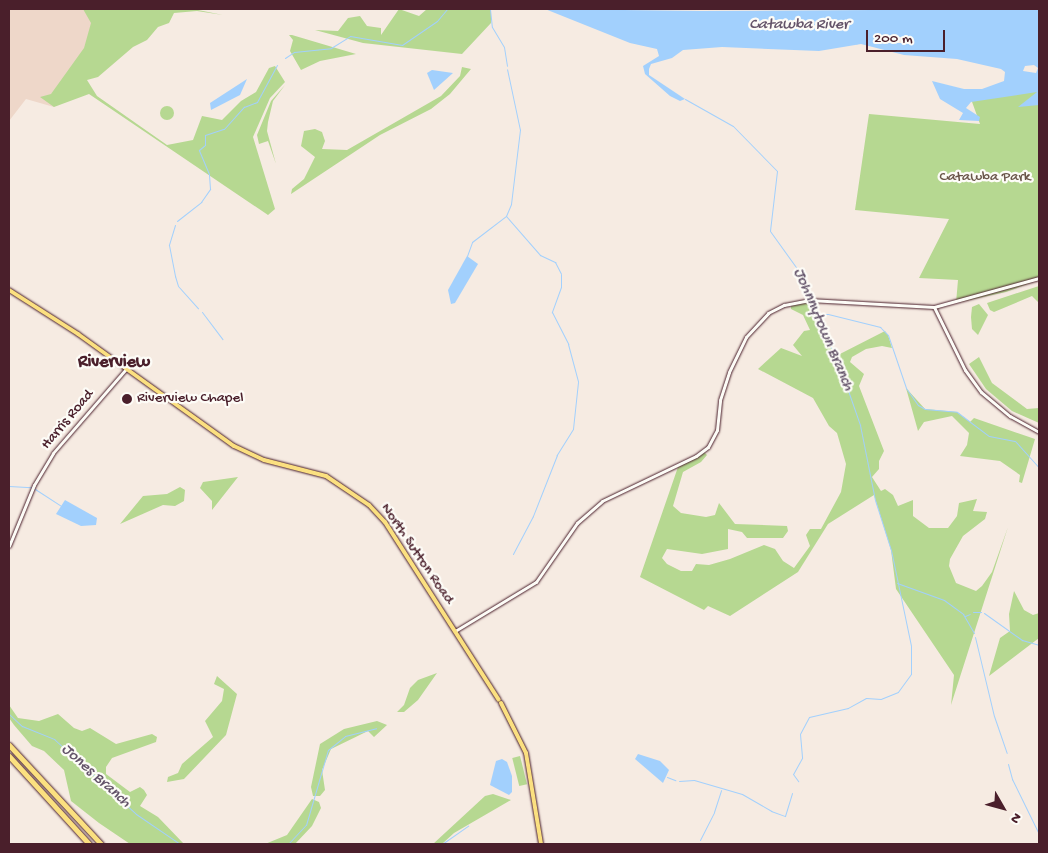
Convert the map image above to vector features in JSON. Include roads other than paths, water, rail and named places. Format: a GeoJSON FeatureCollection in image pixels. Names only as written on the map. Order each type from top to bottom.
{"type":"FeatureCollection","features":[{"type":"Feature","properties":{"kind":"highway"},"geometry":{"type":"LineString","coordinates":[[9,745],[101,844]]}},
{"type":"Feature","properties":{"kind":"highway"},"geometry":{"type":"LineString","coordinates":[[9,756],[89,844]]}},
{"type":"Feature","properties":{"kind":"main road","name":"North Sutton Road"},"geometry":{"type":"LineString","coordinates":[[9,290],[251,455],[326,476],[350,489],[385,522],[500,701],[526,753],[541,844]]}},
{"type":"Feature","properties":{"kind":"street"},"geometry":{"type":"LineString","coordinates":[[455,631],[536,582],[577,523],[602,501],[696,456],[708,447],[718,430],[723,388],[746,337],[768,313],[784,305],[806,300],[934,308],[1039,278]]}},
{"type":"Feature","properties":{"kind":"street"},"geometry":{"type":"LineString","coordinates":[[934,308],[966,370],[981,392],[1010,416],[1039,432]]}},
{"type":"Feature","properties":{"kind":"street","name":"Harris Road"},"geometry":{"type":"LineString","coordinates":[[9,546],[31,492],[53,453],[126,368]]}},
{"type":"Feature","properties":{"kind":"water","name":"Catawba River"},"geometry":{"type":"Polygon","coordinates":[[[545,9],[701,11],[1039,9],[1039,105],[1018,107],[1037,92],[971,102],[966,108],[980,117],[979,121],[959,120],[963,113],[940,99],[932,81],[964,89],[982,89],[1004,81],[1005,72],[1001,69],[957,59],[904,55],[861,44],[819,51],[722,47],[683,50],[672,58],[651,64],[649,69],[649,75],[685,99],[680,101],[670,96],[645,74],[643,66],[659,56],[657,49],[630,43],[545,9]],[[900,37],[887,38],[888,43],[903,43],[906,39],[900,37]],[[1034,65],[1025,66],[1023,71],[1036,73],[1038,68],[1034,65]]]}},
{"type":"Feature","properties":{"kind":"water"},"geometry":{"type":"Polygon","coordinates":[[[432,70],[453,73],[434,90],[427,73],[432,70]]]}},
{"type":"Feature","properties":{"kind":"water"},"geometry":{"type":"Polygon","coordinates":[[[247,79],[240,95],[211,110],[210,103],[247,79]]]}},
{"type":"Feature","properties":{"kind":"water"},"geometry":{"type":"Polygon","coordinates":[[[467,256],[478,264],[455,303],[451,304],[448,290],[467,256]]]}},
{"type":"Feature","properties":{"kind":"water"},"geometry":{"type":"Polygon","coordinates":[[[65,500],[97,518],[96,525],[81,526],[56,514],[65,500]]]}},
{"type":"Feature","properties":{"kind":"water"},"geometry":{"type":"Polygon","coordinates":[[[638,754],[660,761],[669,770],[663,783],[635,759],[638,754]]]}},
{"type":"Feature","properties":{"kind":"water"},"geometry":{"type":"Polygon","coordinates":[[[502,759],[507,762],[512,776],[512,792],[509,795],[490,785],[496,761],[502,759]]]}},
{"type":"Feature","properties":{"kind":"waterway"},"geometry":{"type":"LineString","coordinates":[[285,58],[294,52],[331,48],[350,36],[402,45],[437,21],[447,9]]}},
{"type":"Feature","properties":{"kind":"waterway"},"geometry":{"type":"LineString","coordinates":[[490,9],[492,27],[504,47],[507,66]]}},
{"type":"Feature","properties":{"kind":"waterway"},"geometry":{"type":"LineString","coordinates":[[177,221],[201,202],[210,189],[209,174],[199,150],[205,145],[205,135],[224,129],[244,107],[257,102],[277,65]]}},
{"type":"Feature","properties":{"kind":"waterway"},"geometry":{"type":"LineString","coordinates":[[467,256],[472,242],[506,216],[511,204],[520,130],[507,69]]}},
{"type":"Feature","properties":{"kind":"waterway","name":"Johnnytown Branch"},"geometry":{"type":"LineString","coordinates":[[685,99],[733,126],[777,171],[770,231],[803,277],[812,314],[836,356],[860,425],[875,500],[891,550],[911,646],[911,674],[898,692],[881,699],[866,698],[848,708],[809,717],[800,734],[802,758],[793,774],[798,781]]}},
{"type":"Feature","properties":{"kind":"waterway"},"geometry":{"type":"LineString","coordinates":[[506,216],[540,255],[555,262],[561,274],[561,287],[552,312],[568,344],[578,382],[573,429],[557,455],[533,516],[513,554]]}},
{"type":"Feature","properties":{"kind":"waterway"},"geometry":{"type":"LineString","coordinates":[[175,225],[169,245],[175,276],[178,286],[198,308]]}},
{"type":"Feature","properties":{"kind":"waterway"},"geometry":{"type":"LineString","coordinates":[[202,312],[222,339]]}},
{"type":"Feature","properties":{"kind":"waterway"},"geometry":{"type":"LineString","coordinates":[[812,314],[828,314],[880,327],[888,335],[906,388],[918,405],[925,409],[957,412],[989,436],[1015,441],[1039,468]]}},
{"type":"Feature","properties":{"kind":"waterway"},"geometry":{"type":"LineString","coordinates":[[9,486],[31,487]]}},
{"type":"Feature","properties":{"kind":"waterway"},"geometry":{"type":"LineString","coordinates":[[35,489],[61,506]]}},
{"type":"Feature","properties":{"kind":"waterway","name":"Johnnytown Branch"},"geometry":{"type":"LineString","coordinates":[[897,583],[944,600],[963,614],[974,633]]}},
{"type":"Feature","properties":{"kind":"waterway"},"geometry":{"type":"LineString","coordinates":[[973,612],[981,612]]}},
{"type":"Feature","properties":{"kind":"waterway"},"geometry":{"type":"LineString","coordinates":[[984,613],[1022,640],[1039,645]]}},
{"type":"Feature","properties":{"kind":"waterway","name":"Johnnytown Branch"},"geometry":{"type":"LineString","coordinates":[[965,616],[970,614]]}},
{"type":"Feature","properties":{"kind":"waterway","name":"Johnnytown Branch"},"geometry":{"type":"LineString","coordinates":[[975,637],[994,716],[1007,753]]}},
{"type":"Feature","properties":{"kind":"waterway","name":"Jones Branch"},"geometry":{"type":"LineString","coordinates":[[9,714],[22,726],[54,739],[136,814],[180,844]]}},
{"type":"Feature","properties":{"kind":"waterway"},"geometry":{"type":"LineString","coordinates":[[288,844],[306,825],[328,750],[345,736],[376,728]]}},
{"type":"Feature","properties":{"kind":"waterway","name":"Johnnytown Branch"},"geometry":{"type":"LineString","coordinates":[[1008,764],[1012,779],[1039,834]]}},
{"type":"Feature","properties":{"kind":"waterway"},"geometry":{"type":"LineString","coordinates":[[667,777],[675,780]]}},
{"type":"Feature","properties":{"kind":"waterway"},"geometry":{"type":"LineString","coordinates":[[679,781],[694,780],[742,794],[771,811],[785,816],[792,793]]}},
{"type":"Feature","properties":{"kind":"waterway"},"geometry":{"type":"LineString","coordinates":[[700,840],[714,812],[721,790]]}},
{"type":"Feature","properties":{"kind":"waterway"},"geometry":{"type":"LineString","coordinates":[[442,844],[468,826]]}},
{"type":"Feature","properties":{"kind":"place","name":"Riverview Chapel"},"geometry":{"type":"Point","coordinates":[127,399]}},
{"type":"Feature","properties":{"kind":"district","name":"Riverview"},"geometry":{"type":"Point","coordinates":[114,363]}},
{"type":"Feature","properties":{"kind":"park label","name":"Catawba Park"},"geometry":{"type":"Point","coordinates":[985,178]}}]}
